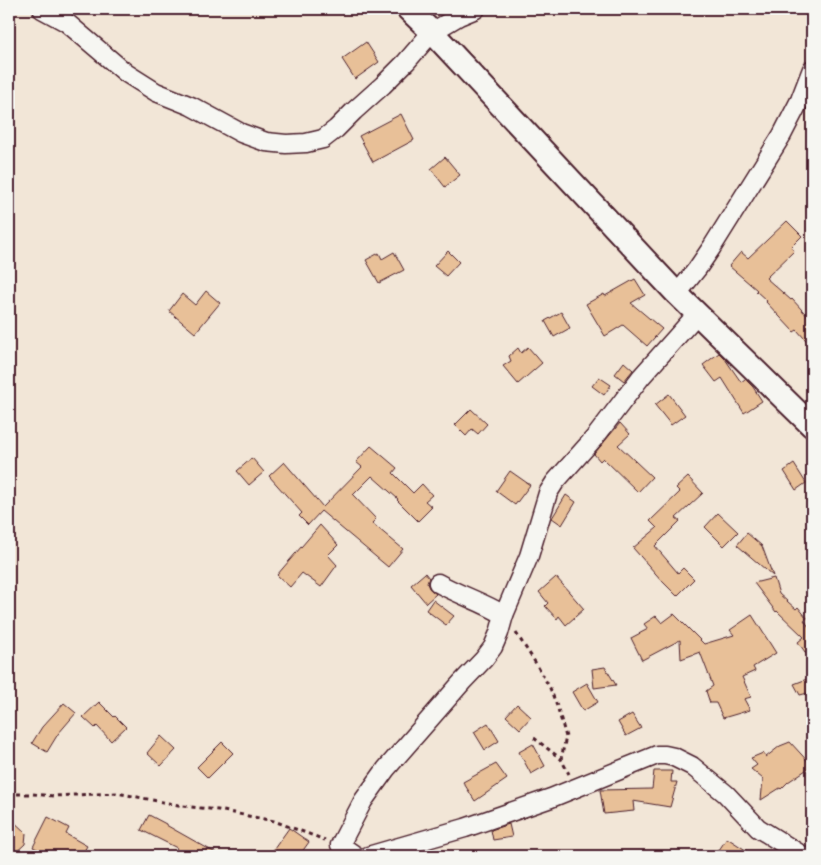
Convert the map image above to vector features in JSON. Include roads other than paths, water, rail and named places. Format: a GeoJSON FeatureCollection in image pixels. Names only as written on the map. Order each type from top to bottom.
{"type":"FeatureCollection","features":[{"type":"Feature","properties":{"kind":"street"},"geometry":{"type":"LineString","coordinates":[[42,9],[66,22],[126,73],[156,92],[190,106],[241,133],[266,142],[286,144],[306,143],[323,139],[383,85],[432,32],[459,16],[476,9]]}},
{"type":"Feature","properties":{"kind":"street"},"geometry":{"type":"LineString","coordinates":[[408,9],[432,32],[677,294],[812,426]]}},
{"type":"Feature","properties":{"kind":"street"},"geometry":{"type":"LineString","coordinates":[[677,294],[712,247],[772,152],[800,100],[812,69]]}},
{"type":"Feature","properties":{"kind":"street"},"geometry":{"type":"LineString","coordinates":[[356,856],[340,845],[363,801],[386,769],[493,648],[504,615],[529,556],[551,487],[596,436],[641,377],[698,313]]}},
{"type":"Feature","properties":{"kind":"street"},"geometry":{"type":"LineString","coordinates":[[438,583],[504,615]]}},
{"type":"Feature","properties":{"kind":"street"},"geometry":{"type":"LineString","coordinates":[[368,856],[465,828],[517,810],[657,755],[674,757],[692,766],[726,794],[758,828],[803,856]]}}]}
